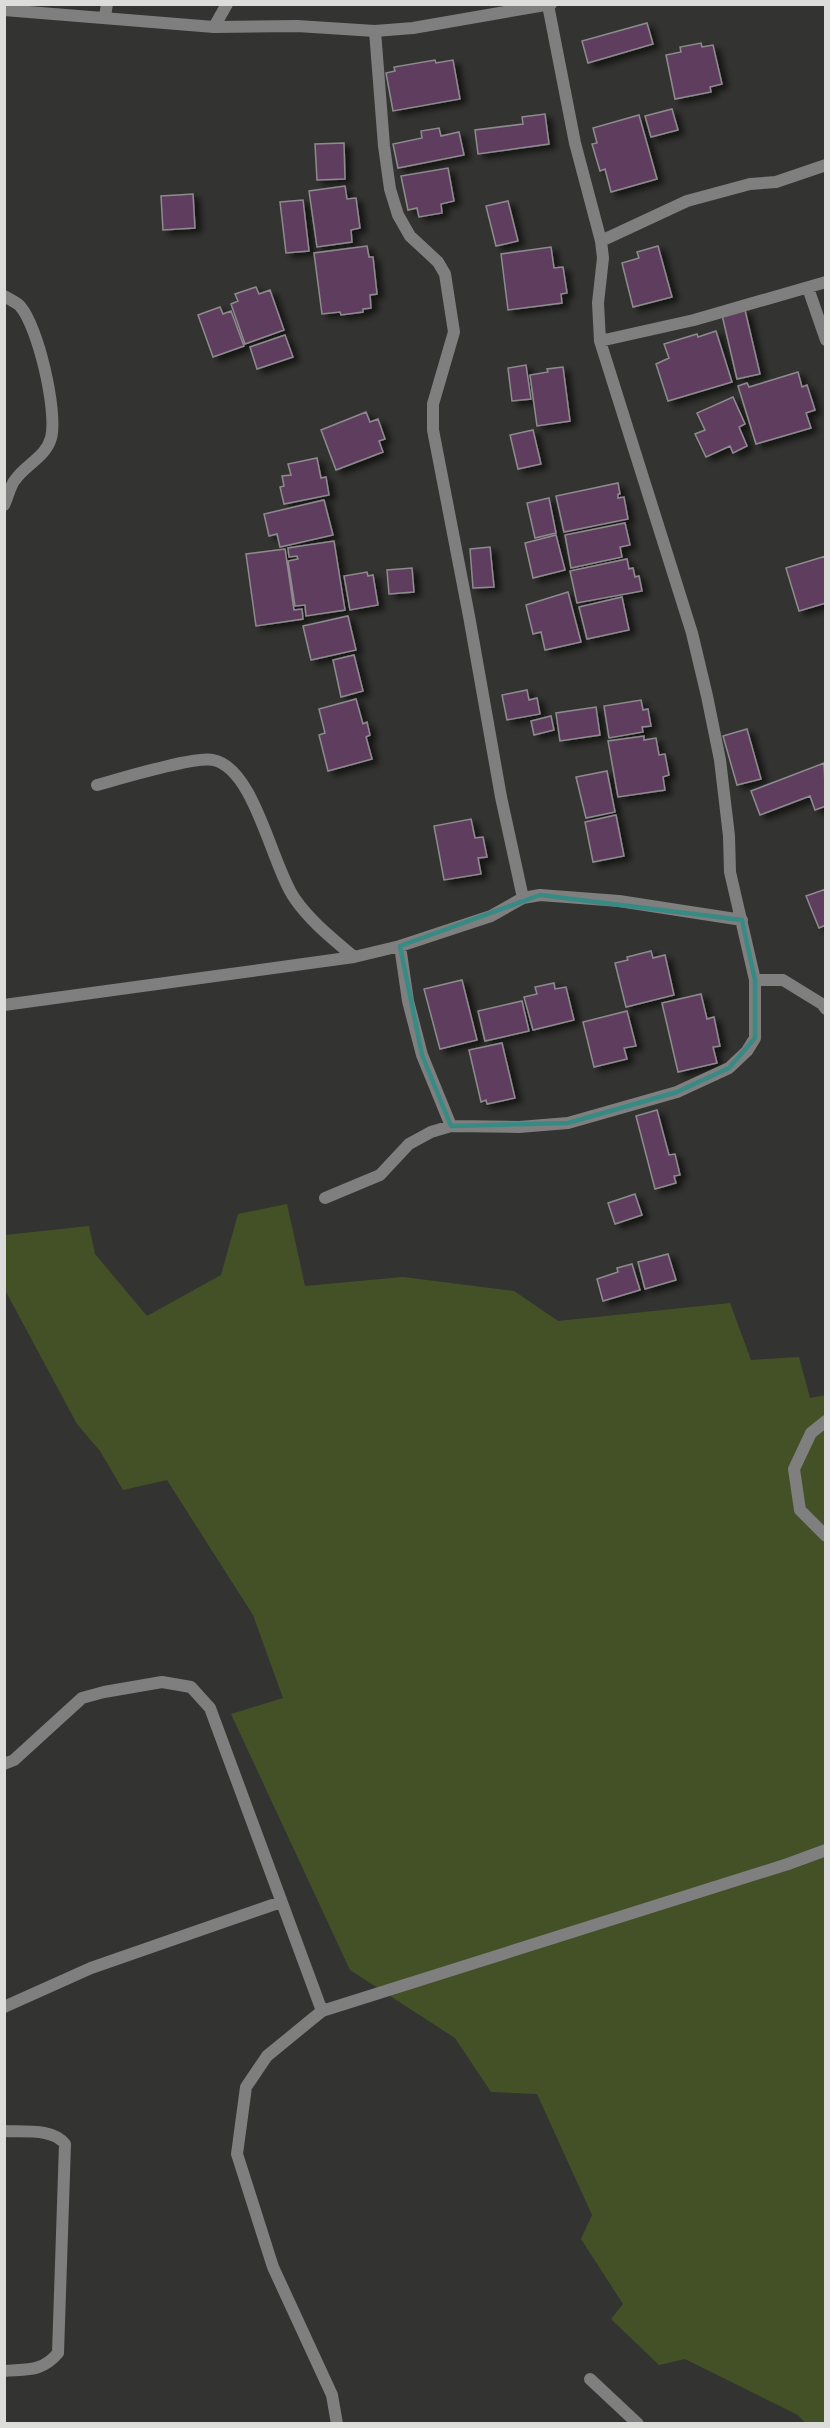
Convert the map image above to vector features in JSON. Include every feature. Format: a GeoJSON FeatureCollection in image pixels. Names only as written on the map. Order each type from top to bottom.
{"type":"FeatureCollection","features":[{"type":"Feature","properties":{"kind":"street"},"geometry":{"type":"LineString","coordinates":[[214,27],[227,4]]}},
{"type":"Feature","properties":{"kind":"street"},"geometry":{"type":"LineString","coordinates":[[4,10],[106,10],[214,27],[297,26],[375,31],[413,28],[549,5],[575,143],[601,241],[603,258],[598,303],[600,341],[692,633],[720,760],[729,836],[730,872],[755,980],[755,1038],[747,1052],[729,1068],[677,1092],[568,1123],[519,1127],[451,1126],[431,1132],[409,1144],[380,1175],[325,1198]]}},
{"type":"Feature","properties":{"kind":"street"},"geometry":{"type":"LineString","coordinates":[[375,31],[384,146],[390,189],[398,215],[410,236],[438,262],[445,274],[454,332],[433,404],[433,430],[522,898]]}},
{"type":"Feature","properties":{"kind":"street"},"geometry":{"type":"LineString","coordinates":[[601,241],[687,201],[750,184],[776,182],[825,165]]}},
{"type":"Feature","properties":{"kind":"street"},"geometry":{"type":"LineString","coordinates":[[600,341],[684,323],[825,282]]}},
{"type":"Feature","properties":{"kind":"street"},"geometry":{"type":"LineString","coordinates":[[808,288],[825,340]]}},
{"type":"Feature","properties":{"kind":"street"},"geometry":{"type":"LineString","coordinates":[[4,296],[20,305],[28,319],[51,395],[52,420],[51,439],[42,454],[14,481],[4,505]]}},
{"type":"Feature","properties":{"kind":"street"},"geometry":{"type":"LineString","coordinates":[[97,785],[188,762],[213,759],[230,767],[246,788],[293,897],[315,923],[354,957]]}},
{"type":"Feature","properties":{"kind":"street"},"geometry":{"type":"LineString","coordinates":[[4,1005],[354,957],[491,916],[522,898],[540,895],[619,902],[742,920]]}},
{"type":"Feature","properties":{"kind":"street"},"geometry":{"type":"LineString","coordinates":[[400,945],[408,1001],[422,1055],[451,1126]]}},
{"type":"Feature","properties":{"kind":"street"},"geometry":{"type":"LineString","coordinates":[[755,980],[783,980],[822,1004],[825,1009]]}},
{"type":"Feature","properties":{"kind":"street"},"geometry":{"type":"LineString","coordinates":[[825,1421],[811,1433],[794,1468],[800,1510],[825,1536]]}},
{"type":"Feature","properties":{"kind":"street"},"geometry":{"type":"LineString","coordinates":[[4,1764],[14,1760],[82,1698],[162,1682],[191,1687],[210,1708],[322,2011]]}},
{"type":"Feature","properties":{"kind":"street"},"geometry":{"type":"LineString","coordinates":[[337,2424],[333,2396],[273,2267],[237,2154],[246,2087],[267,2056],[322,2011],[788,1864],[825,1850]]}},
{"type":"Feature","properties":{"kind":"street"},"geometry":{"type":"LineString","coordinates":[[4,2007],[91,1968],[281,1902]]}},
{"type":"Feature","properties":{"kind":"street"},"geometry":{"type":"LineString","coordinates":[[4,2131],[59,2136],[65,2144],[57,2353],[48,2364],[4,2371]]}},
{"type":"Feature","properties":{"kind":"street"},"geometry":{"type":"LineString","coordinates":[[590,2379],[638,2424]]}},
{"type":"Feature","properties":{"kind":"highlighted area"},"geometry":{"type":"Polygon","coordinates":[[[540,895],[742,920],[755,980],[755,1038],[729,1068],[677,1092],[568,1123],[451,1126],[422,1055],[400,946],[540,895]]]}},
{"type":"Feature","properties":{"kind":"green space"},"geometry":{"type":"Polygon","coordinates":[[[287,1204],[305,1286],[403,1277],[514,1291],[558,1321],[730,1303],[751,1360],[799,1357],[810,1398],[826,1395],[825,2423],[805,2423],[798,2415],[685,2359],[659,2365],[611,2319],[623,2304],[581,2239],[592,2215],[537,2094],[491,2092],[455,2038],[350,1970],[231,1714],[283,1698],[253,1615],[167,1480],[123,1490],[100,1451],[77,1424],[5,1290],[5,1235],[89,1226],[95,1254],[147,1316],[221,1275],[238,1214],[287,1204]]]}},
{"type":"Feature","properties":{"kind":"building"},"geometry":{"type":"Polygon","coordinates":[[[647,23],[653,44],[588,63],[582,41],[647,23]]]}},
{"type":"Feature","properties":{"kind":"building"},"geometry":{"type":"Polygon","coordinates":[[[701,43],[702,47],[713,45],[722,84],[710,87],[711,92],[675,99],[666,55],[681,52],[680,47],[701,43]]]}},
{"type":"Feature","properties":{"kind":"building"},"geometry":{"type":"Polygon","coordinates":[[[435,60],[436,63],[453,60],[460,99],[393,111],[386,73],[395,71],[394,67],[435,60]]]}},
{"type":"Feature","properties":{"kind":"building"},"geometry":{"type":"Polygon","coordinates":[[[672,109],[678,130],[651,137],[645,116],[672,109]]]}},
{"type":"Feature","properties":{"kind":"building"},"geometry":{"type":"Polygon","coordinates":[[[545,114],[549,144],[478,154],[475,130],[523,124],[522,117],[545,114]]]}},
{"type":"Feature","properties":{"kind":"building"},"geometry":{"type":"Polygon","coordinates":[[[639,115],[657,179],[611,192],[605,169],[600,171],[592,144],[597,143],[593,128],[639,115]]]}},
{"type":"Feature","properties":{"kind":"building"},"geometry":{"type":"Polygon","coordinates":[[[439,128],[441,136],[459,132],[464,155],[398,168],[393,144],[422,138],[421,131],[439,128]]]}},
{"type":"Feature","properties":{"kind":"building"},"geometry":{"type":"Polygon","coordinates":[[[344,143],[345,179],[317,180],[315,144],[344,143]]]}},
{"type":"Feature","properties":{"kind":"building"},"geometry":{"type":"Polygon","coordinates":[[[448,168],[454,201],[441,204],[442,213],[419,217],[417,208],[408,210],[401,176],[448,168]]]}},
{"type":"Feature","properties":{"kind":"building"},"geometry":{"type":"Polygon","coordinates":[[[345,186],[347,199],[356,198],[360,228],[351,230],[352,242],[317,247],[309,191],[345,186]]]}},
{"type":"Feature","properties":{"kind":"building"},"geometry":{"type":"Polygon","coordinates":[[[193,194],[195,228],[163,230],[161,196],[193,194]]]}},
{"type":"Feature","properties":{"kind":"building"},"geometry":{"type":"Polygon","coordinates":[[[303,200],[309,251],[286,253],[280,202],[303,200]]]}},
{"type":"Feature","properties":{"kind":"building"},"geometry":{"type":"Polygon","coordinates":[[[508,201],[518,241],[496,246],[486,206],[508,201]]]}},
{"type":"Feature","properties":{"kind":"building"},"geometry":{"type":"Polygon","coordinates":[[[367,246],[369,257],[373,257],[377,294],[370,295],[371,308],[363,309],[363,312],[341,315],[340,312],[322,314],[314,253],[367,246]]]}},
{"type":"Feature","properties":{"kind":"building"},"geometry":{"type":"Polygon","coordinates":[[[658,246],[672,297],[633,307],[622,263],[639,258],[637,252],[658,246]]]}},
{"type":"Feature","properties":{"kind":"building"},"geometry":{"type":"Polygon","coordinates":[[[551,247],[554,268],[563,267],[567,293],[561,294],[562,303],[508,310],[501,254],[551,247]]]}},
{"type":"Feature","properties":{"kind":"building"},"geometry":{"type":"Polygon","coordinates":[[[256,287],[259,294],[270,290],[284,330],[245,344],[231,304],[238,301],[235,294],[256,287]]]}},
{"type":"Feature","properties":{"kind":"building"},"geometry":{"type":"Polygon","coordinates":[[[220,307],[223,314],[231,311],[244,346],[213,357],[198,315],[220,307]]]}},
{"type":"Feature","properties":{"kind":"building"},"geometry":{"type":"Polygon","coordinates":[[[745,310],[760,374],[737,379],[722,315],[745,310]]]}},
{"type":"Feature","properties":{"kind":"building"},"geometry":{"type":"Polygon","coordinates":[[[716,331],[732,382],[668,401],[656,364],[669,358],[664,344],[716,331]]]}},
{"type":"Feature","properties":{"kind":"building"},"geometry":{"type":"Polygon","coordinates":[[[285,335],[293,357],[257,369],[250,347],[285,335]]]}},
{"type":"Feature","properties":{"kind":"building"},"geometry":{"type":"Polygon","coordinates":[[[526,365],[531,399],[512,401],[508,368],[526,365]]]}},
{"type":"Feature","properties":{"kind":"building"},"geometry":{"type":"Polygon","coordinates":[[[563,367],[570,421],[537,426],[530,375],[548,372],[547,369],[563,367]]]}},
{"type":"Feature","properties":{"kind":"building"},"geometry":{"type":"Polygon","coordinates":[[[798,372],[802,387],[807,385],[815,410],[806,413],[811,428],[756,444],[738,386],[747,383],[749,387],[798,372]]]}},
{"type":"Feature","properties":{"kind":"building"},"geometry":{"type":"Polygon","coordinates":[[[733,397],[745,424],[739,427],[747,446],[733,453],[730,446],[706,457],[695,434],[705,430],[697,413],[733,397]]]}},
{"type":"Feature","properties":{"kind":"building"},"geometry":{"type":"Polygon","coordinates":[[[366,412],[370,422],[378,419],[385,439],[379,441],[383,452],[336,470],[321,430],[366,412]]]}},
{"type":"Feature","properties":{"kind":"building"},"geometry":{"type":"Polygon","coordinates":[[[533,430],[541,464],[518,469],[510,435],[533,430]]]}},
{"type":"Feature","properties":{"kind":"building"},"geometry":{"type":"Polygon","coordinates":[[[317,458],[321,478],[326,477],[329,495],[284,504],[280,487],[284,486],[282,476],[291,475],[288,464],[317,458]]]}},
{"type":"Feature","properties":{"kind":"building"},"geometry":{"type":"Polygon","coordinates":[[[618,483],[620,494],[618,498],[624,497],[628,519],[564,532],[556,496],[618,483]]]}},
{"type":"Feature","properties":{"kind":"building"},"geometry":{"type":"Polygon","coordinates":[[[549,498],[556,533],[535,538],[527,503],[549,498]]]}},
{"type":"Feature","properties":{"kind":"building"},"geometry":{"type":"Polygon","coordinates":[[[324,500],[333,535],[280,547],[277,534],[269,536],[264,514],[324,500]]]}},
{"type":"Feature","properties":{"kind":"building"},"geometry":{"type":"Polygon","coordinates":[[[625,523],[630,545],[620,547],[622,557],[571,568],[565,535],[625,523]]]}},
{"type":"Feature","properties":{"kind":"building"},"geometry":{"type":"Polygon","coordinates":[[[556,535],[565,570],[533,578],[525,543],[556,535]]]}},
{"type":"Feature","properties":{"kind":"building"},"geometry":{"type":"Polygon","coordinates":[[[334,541],[345,610],[306,616],[305,605],[295,606],[288,561],[298,559],[297,556],[289,557],[288,548],[334,541]]]}},
{"type":"Feature","properties":{"kind":"building"},"geometry":{"type":"Polygon","coordinates":[[[490,547],[494,587],[473,588],[470,549],[490,547]]]}},
{"type":"Feature","properties":{"kind":"building"},"geometry":{"type":"Polygon","coordinates":[[[285,549],[294,610],[302,609],[303,619],[256,626],[246,554],[285,549]]]}},
{"type":"Feature","properties":{"kind":"building"},"geometry":{"type":"Polygon","coordinates":[[[826,556],[826,603],[799,611],[786,568],[826,556]]]}},
{"type":"Feature","properties":{"kind":"building"},"geometry":{"type":"Polygon","coordinates":[[[627,559],[629,569],[633,568],[635,577],[639,576],[642,591],[577,603],[570,571],[627,559]]]}},
{"type":"Feature","properties":{"kind":"building"},"geometry":{"type":"Polygon","coordinates":[[[412,568],[414,592],[389,594],[387,570],[412,568]]]}},
{"type":"Feature","properties":{"kind":"building"},"geometry":{"type":"Polygon","coordinates":[[[367,572],[368,576],[373,575],[378,605],[350,610],[344,576],[367,572]]]}},
{"type":"Feature","properties":{"kind":"building"},"geometry":{"type":"Polygon","coordinates":[[[568,592],[581,642],[545,650],[541,632],[533,634],[526,605],[568,592]]]}},
{"type":"Feature","properties":{"kind":"building"},"geometry":{"type":"Polygon","coordinates":[[[622,597],[629,630],[587,639],[579,607],[622,597]]]}},
{"type":"Feature","properties":{"kind":"building"},"geometry":{"type":"Polygon","coordinates":[[[348,616],[356,650],[311,660],[303,626],[348,616]]]}},
{"type":"Feature","properties":{"kind":"building"},"geometry":{"type":"Polygon","coordinates":[[[354,655],[363,691],[341,697],[333,660],[354,655]]]}},
{"type":"Feature","properties":{"kind":"building"},"geometry":{"type":"Polygon","coordinates":[[[527,690],[529,700],[537,698],[540,714],[507,720],[502,695],[527,690]]]}},
{"type":"Feature","properties":{"kind":"building"},"geometry":{"type":"Polygon","coordinates":[[[356,699],[363,724],[367,722],[370,735],[366,737],[372,759],[328,771],[319,735],[325,733],[319,709],[356,699]]]}},
{"type":"Feature","properties":{"kind":"building"},"geometry":{"type":"Polygon","coordinates":[[[641,700],[643,710],[648,709],[651,726],[642,727],[643,732],[609,738],[604,706],[641,700]]]}},
{"type":"Feature","properties":{"kind":"building"},"geometry":{"type":"Polygon","coordinates":[[[596,707],[600,735],[560,741],[556,713],[596,707]]]}},
{"type":"Feature","properties":{"kind":"building"},"geometry":{"type":"Polygon","coordinates":[[[551,716],[554,730],[534,735],[531,721],[551,716]]]}},
{"type":"Feature","properties":{"kind":"building"},"geometry":{"type":"Polygon","coordinates":[[[747,729],[761,779],[737,785],[723,736],[747,729]]]}},
{"type":"Feature","properties":{"kind":"building"},"geometry":{"type":"Polygon","coordinates":[[[644,736],[644,740],[656,738],[659,755],[665,754],[669,775],[663,777],[665,790],[618,797],[608,741],[644,736]]]}},
{"type":"Feature","properties":{"kind":"building"},"geometry":{"type":"Polygon","coordinates":[[[824,763],[826,806],[815,810],[810,796],[760,815],[751,791],[824,763]]]}},
{"type":"Feature","properties":{"kind":"building"},"geometry":{"type":"Polygon","coordinates":[[[607,771],[615,812],[586,818],[576,777],[607,771]]]}},
{"type":"Feature","properties":{"kind":"building"},"geometry":{"type":"Polygon","coordinates":[[[616,815],[624,856],[593,862],[585,822],[616,815]]]}},
{"type":"Feature","properties":{"kind":"building"},"geometry":{"type":"Polygon","coordinates":[[[471,819],[475,838],[483,837],[487,857],[478,858],[481,874],[444,880],[434,826],[471,819]]]}},
{"type":"Feature","properties":{"kind":"building"},"geometry":{"type":"Polygon","coordinates":[[[826,889],[826,925],[819,928],[806,896],[826,889]]]}},
{"type":"Feature","properties":{"kind":"building"},"geometry":{"type":"Polygon","coordinates":[[[651,951],[653,958],[665,955],[674,995],[626,1007],[615,963],[628,960],[627,957],[651,951]]]}},
{"type":"Feature","properties":{"kind":"building"},"geometry":{"type":"Polygon","coordinates":[[[462,980],[477,1040],[440,1049],[424,989],[462,980]]]}},
{"type":"Feature","properties":{"kind":"building"},"geometry":{"type":"Polygon","coordinates":[[[554,983],[555,989],[566,987],[574,1020],[533,1030],[524,997],[537,994],[535,987],[554,983]]]}},
{"type":"Feature","properties":{"kind":"building"},"geometry":{"type":"Polygon","coordinates":[[[701,994],[707,1019],[714,1017],[720,1046],[713,1047],[717,1063],[678,1072],[662,1003],[701,994]]]}},
{"type":"Feature","properties":{"kind":"building"},"geometry":{"type":"Polygon","coordinates":[[[522,1001],[529,1031],[485,1041],[478,1011],[522,1001]]]}},
{"type":"Feature","properties":{"kind":"building"},"geometry":{"type":"Polygon","coordinates":[[[627,1011],[636,1046],[624,1048],[627,1059],[594,1067],[583,1022],[627,1011]]]}},
{"type":"Feature","properties":{"kind":"building"},"geometry":{"type":"Polygon","coordinates":[[[502,1043],[515,1098],[487,1104],[486,1100],[481,1102],[469,1050],[502,1043]]]}},
{"type":"Feature","properties":{"kind":"building"},"geometry":{"type":"Polygon","coordinates":[[[657,1110],[669,1155],[675,1154],[680,1175],[674,1176],[676,1183],[655,1189],[636,1116],[657,1110]]]}},
{"type":"Feature","properties":{"kind":"building"},"geometry":{"type":"Polygon","coordinates":[[[635,1194],[642,1215],[615,1224],[608,1203],[635,1194]]]}},
{"type":"Feature","properties":{"kind":"building"},"geometry":{"type":"Polygon","coordinates":[[[668,1254],[676,1280],[645,1289],[638,1262],[668,1254]]]}},
{"type":"Feature","properties":{"kind":"building"},"geometry":{"type":"Polygon","coordinates":[[[632,1264],[640,1290],[603,1301],[597,1279],[618,1272],[617,1268],[632,1264]]]}}]}
